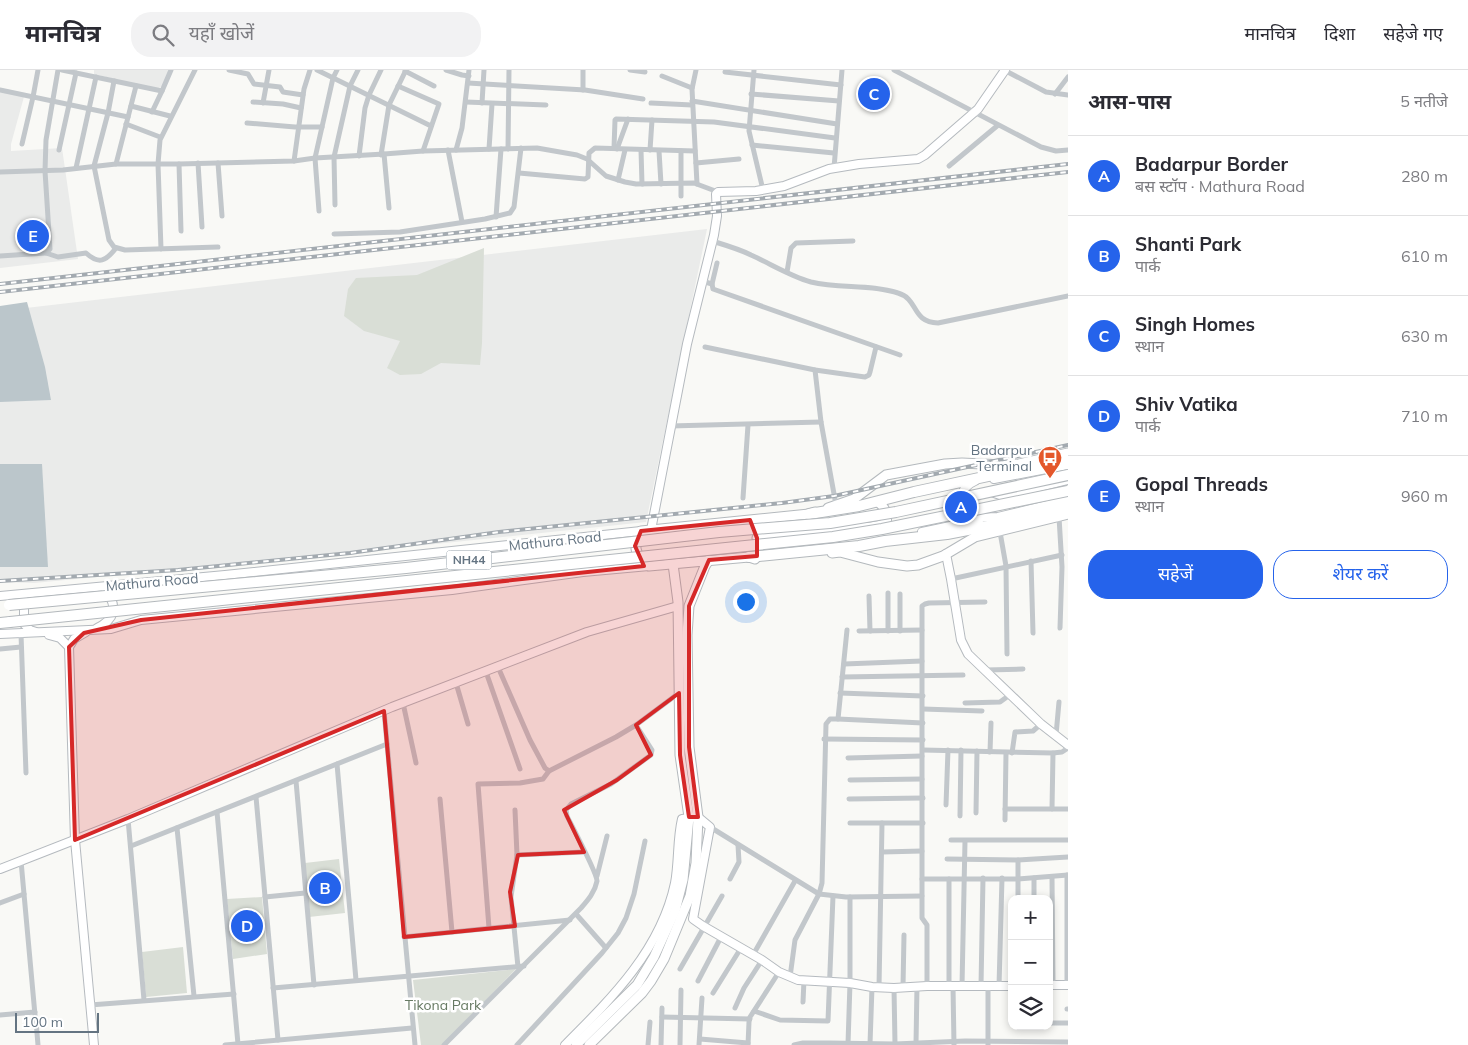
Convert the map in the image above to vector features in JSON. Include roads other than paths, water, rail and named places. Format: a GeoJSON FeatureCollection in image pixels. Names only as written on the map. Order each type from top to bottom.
{"type":"FeatureCollection","features":[{"type":"Feature","properties":{"kind":"highway"},"geometry":{"type":"LineString","coordinates":[[809,514],[878,502],[914,492],[1068,459]]}},
{"type":"Feature","properties":{"kind":"highway","name":"Mathura Road"},"geometry":{"type":"LineString","coordinates":[[0,606],[406,568],[719,532],[830,522],[898,511],[1068,475]]}},
{"type":"Feature","properties":{"kind":"highway","name":"Mathura Road"},"geometry":{"type":"LineString","coordinates":[[5,622],[833,537],[882,530],[1068,491]]}},
{"type":"Feature","properties":{"kind":"highway"},"geometry":{"type":"LineString","coordinates":[[753,557],[859,546],[976,528],[1068,508]]}},
{"type":"Feature","properties":{"kind":"main road","name":"Mathura Road"},"geometry":{"type":"LineString","coordinates":[[641,531],[809,514],[854,499],[886,475],[954,463],[1019,464],[1068,453]]}},
{"type":"Feature","properties":{"kind":"main road"},"geometry":{"type":"LineString","coordinates":[[757,538],[830,528],[879,527],[886,523],[888,516],[884,506],[878,502]]}},
{"type":"Feature","properties":{"kind":"main road"},"geometry":{"type":"LineString","coordinates":[[641,531],[635,546],[636,553],[649,566],[753,557],[759,561],[840,552],[878,562],[907,566],[918,565],[946,554],[975,537],[1064,515]]}},
{"type":"Feature","properties":{"kind":"main road"},"geometry":{"type":"LineString","coordinates":[[750,520],[757,538],[753,557]]}},
{"type":"Feature","properties":{"kind":"main road"},"geometry":{"type":"LineString","coordinates":[[589,1045],[642,993],[664,959],[690,896],[696,863],[689,747],[687,635],[689,606],[709,560]]}},
{"type":"Feature","properties":{"kind":"main road"},"geometry":{"type":"LineString","coordinates":[[576,1045],[591,1024],[636,985],[654,957],[675,911],[684,872],[694,817],[680,755],[678,606],[673,564]]}},
{"type":"Feature","properties":{"kind":"street"},"geometry":{"type":"LineString","coordinates":[[22,144],[38,70]]}},
{"type":"Feature","properties":{"kind":"street"},"geometry":{"type":"LineString","coordinates":[[46,252],[50,249],[45,171],[46,140],[52,101],[60,70],[92,74],[114,81],[162,90]]}},
{"type":"Feature","properties":{"kind":"street"},"geometry":{"type":"LineString","coordinates":[[152,112],[171,70]]}},
{"type":"Feature","properties":{"kind":"street"},"geometry":{"type":"LineString","coordinates":[[161,249],[158,164],[160,137],[195,70]]}},
{"type":"Feature","properties":{"kind":"street"},"geometry":{"type":"LineString","coordinates":[[229,70],[248,74],[251,77],[252,83],[280,88],[283,92],[303,95]]}},
{"type":"Feature","properties":{"kind":"street"},"geometry":{"type":"LineString","coordinates":[[263,103],[269,70]]}},
{"type":"Feature","properties":{"kind":"street"},"geometry":{"type":"LineString","coordinates":[[294,161],[303,95],[310,70]]}},
{"type":"Feature","properties":{"kind":"street"},"geometry":{"type":"LineString","coordinates":[[317,70],[431,126]]}},
{"type":"Feature","properties":{"kind":"street"},"geometry":{"type":"LineString","coordinates":[[319,211],[316,158],[333,78],[337,70]]}},
{"type":"Feature","properties":{"kind":"street"},"geometry":{"type":"LineString","coordinates":[[335,205],[334,157],[350,86],[358,70]]}},
{"type":"Feature","properties":{"kind":"street"},"geometry":{"type":"LineString","coordinates":[[358,156],[365,108],[381,70]]}},
{"type":"Feature","properties":{"kind":"street"},"geometry":{"type":"LineString","coordinates":[[389,208],[383,155],[389,106],[406,70],[434,86]]}},
{"type":"Feature","properties":{"kind":"street"},"geometry":{"type":"LineString","coordinates":[[446,70],[462,75],[469,73],[466,102],[456,150]]}},
{"type":"Feature","properties":{"kind":"street"},"geometry":{"type":"LineString","coordinates":[[482,103],[484,70]]}},
{"type":"Feature","properties":{"kind":"street"},"geometry":{"type":"LineString","coordinates":[[508,149],[510,70]]}},
{"type":"Feature","properties":{"kind":"street"},"geometry":{"type":"LineString","coordinates":[[583,90],[584,70]]}},
{"type":"Feature","properties":{"kind":"street"},"geometry":{"type":"LineString","coordinates":[[630,70],[645,72]]}},
{"type":"Feature","properties":{"kind":"street"},"geometry":{"type":"LineString","coordinates":[[696,70],[692,88],[692,103],[697,184]]}},
{"type":"Feature","properties":{"kind":"street"},"geometry":{"type":"LineString","coordinates":[[834,168],[842,70]]}},
{"type":"Feature","properties":{"kind":"street"},"geometry":{"type":"LineString","coordinates":[[894,70],[997,126],[1041,147],[1056,151],[1068,150]]}},
{"type":"Feature","properties":{"kind":"street"},"geometry":{"type":"LineString","coordinates":[[0,172],[45,171],[116,164],[294,161],[423,151],[537,148],[577,155],[587,159],[606,176],[618,180],[642,184],[697,184],[718,192],[764,190],[784,186],[807,176],[834,168],[918,159],[981,106],[1005,70],[1046,92],[1068,95]]}},
{"type":"Feature","properties":{"kind":"street"},"geometry":{"type":"LineString","coordinates":[[59,150],[70,105],[74,72]]}},
{"type":"Feature","properties":{"kind":"street"},"geometry":{"type":"LineString","coordinates":[[725,72],[754,72],[841,84]]}},
{"type":"Feature","properties":{"kind":"street"},"geometry":{"type":"LineString","coordinates":[[754,72],[749,126],[764,190]]}},
{"type":"Feature","properties":{"kind":"street"},"geometry":{"type":"LineString","coordinates":[[76,168],[88,109],[92,74]]}},
{"type":"Feature","properties":{"kind":"street"},"geometry":{"type":"LineString","coordinates":[[662,76],[692,88]]}},
{"type":"Feature","properties":{"kind":"street"},"geometry":{"type":"LineString","coordinates":[[1056,94],[1068,77]]}},
{"type":"Feature","properties":{"kind":"street"},"geometry":{"type":"LineString","coordinates":[[114,81],[94,166],[109,240],[116,248],[125,250],[218,247]]}},
{"type":"Feature","properties":{"kind":"street"},"geometry":{"type":"LineString","coordinates":[[468,83],[583,90],[643,99]]}},
{"type":"Feature","properties":{"kind":"street"},"geometry":{"type":"LineString","coordinates":[[116,164],[136,86]]}},
{"type":"Feature","properties":{"kind":"street"},"geometry":{"type":"LineString","coordinates":[[398,86],[439,104],[423,151]]}},
{"type":"Feature","properties":{"kind":"street"},"geometry":{"type":"LineString","coordinates":[[0,90],[128,117]]}},
{"type":"Feature","properties":{"kind":"street"},"geometry":{"type":"LineString","coordinates":[[752,94],[839,101]]}},
{"type":"Feature","properties":{"kind":"street"},"geometry":{"type":"LineString","coordinates":[[253,102],[283,104],[301,108]]}},
{"type":"Feature","properties":{"kind":"street"},"geometry":{"type":"LineString","coordinates":[[466,102],[546,105]]}},
{"type":"Feature","properties":{"kind":"street"},"geometry":{"type":"LineString","coordinates":[[651,103],[692,103],[837,124]]}},
{"type":"Feature","properties":{"kind":"street"},"geometry":{"type":"LineString","coordinates":[[489,149],[492,104]]}},
{"type":"Feature","properties":{"kind":"street"},"geometry":{"type":"LineString","coordinates":[[131,106],[170,116]]}},
{"type":"Feature","properties":{"kind":"street"},"geometry":{"type":"LineString","coordinates":[[615,149],[616,119],[694,121],[749,126],[836,138]]}},
{"type":"Feature","properties":{"kind":"street"},"geometry":{"type":"LineString","coordinates":[[615,149],[628,119]]}},
{"type":"Feature","properties":{"kind":"street"},"geometry":{"type":"LineString","coordinates":[[650,150],[652,120]]}},
{"type":"Feature","properties":{"kind":"street"},"geometry":{"type":"LineString","coordinates":[[247,123],[322,127]]}},
{"type":"Feature","properties":{"kind":"street"},"geometry":{"type":"LineString","coordinates":[[126,124],[160,137]]}},
{"type":"Feature","properties":{"kind":"street"},"geometry":{"type":"LineString","coordinates":[[950,166],[997,126]]}},
{"type":"Feature","properties":{"kind":"street"},"geometry":{"type":"LineString","coordinates":[[752,145],[834,153]]}},
{"type":"Feature","properties":{"kind":"street"},"geometry":{"type":"LineString","coordinates":[[334,234],[393,232],[506,215],[513,211],[521,148]]}},
{"type":"Feature","properties":{"kind":"street"},"geometry":{"type":"LineString","coordinates":[[519,173],[588,177],[588,154],[594,148],[695,151]]}},
{"type":"Feature","properties":{"kind":"street"},"geometry":{"type":"LineString","coordinates":[[496,217],[501,149]]}},
{"type":"Feature","properties":{"kind":"street"},"geometry":{"type":"LineString","coordinates":[[448,150],[462,222]]}},
{"type":"Feature","properties":{"kind":"street"},"geometry":{"type":"LineString","coordinates":[[618,180],[625,150]]}},
{"type":"Feature","properties":{"kind":"street"},"geometry":{"type":"LineString","coordinates":[[641,150],[642,184]]}},
{"type":"Feature","properties":{"kind":"street"},"geometry":{"type":"LineString","coordinates":[[659,151],[661,184]]}},
{"type":"Feature","properties":{"kind":"street"},"geometry":{"type":"LineString","coordinates":[[681,151],[681,196]]}},
{"type":"Feature","properties":{"kind":"street"},"geometry":{"type":"LineString","coordinates":[[696,163],[739,159]]}},
{"type":"Feature","properties":{"kind":"street"},"geometry":{"type":"LineString","coordinates":[[198,163],[202,227]]}},
{"type":"Feature","properties":{"kind":"street"},"geometry":{"type":"LineString","coordinates":[[218,163],[222,216]]}},
{"type":"Feature","properties":{"kind":"street"},"geometry":{"type":"LineString","coordinates":[[179,164],[181,232]]}},
{"type":"Feature","properties":{"kind":"street"},"geometry":{"type":"LineString","coordinates":[[651,530],[670,426],[716,216],[715,204],[718,192]]}},
{"type":"Feature","properties":{"kind":"street"},"geometry":{"type":"LineString","coordinates":[[711,241],[741,250],[787,272],[816,283],[873,288],[899,293],[910,301],[922,319],[931,323],[1068,296]]}},
{"type":"Feature","properties":{"kind":"street"},"geometry":{"type":"LineString","coordinates":[[787,272],[791,248],[796,243],[853,241]]}},
{"type":"Feature","properties":{"kind":"street"},"geometry":{"type":"LineString","coordinates":[[0,256],[46,252],[58,257],[86,253],[92,259],[100,260],[107,258],[116,248]]}},
{"type":"Feature","properties":{"kind":"street"},"geometry":{"type":"LineString","coordinates":[[717,263],[712,284],[713,289],[900,355]]}},
{"type":"Feature","properties":{"kind":"street"},"geometry":{"type":"LineString","coordinates":[[702,281],[712,284]]}},
{"type":"Feature","properties":{"kind":"street"},"geometry":{"type":"LineString","coordinates":[[705,347],[815,370],[867,376],[870,372],[876,347]]}},
{"type":"Feature","properties":{"kind":"street"},"geometry":{"type":"LineString","coordinates":[[815,370],[821,422],[836,505]]}},
{"type":"Feature","properties":{"kind":"street"},"geometry":{"type":"LineString","coordinates":[[670,426],[821,422]]}},
{"type":"Feature","properties":{"kind":"street"},"geometry":{"type":"LineString","coordinates":[[743,498],[748,425]]}},
{"type":"Feature","properties":{"kind":"street"},"geometry":{"type":"LineString","coordinates":[[1068,465],[973,482],[965,487],[962,494],[962,506],[967,515],[972,518],[986,518],[998,517],[1068,500]]}},
{"type":"Feature","properties":{"kind":"street"},"geometry":{"type":"LineString","coordinates":[[987,490],[995,479]]}},
{"type":"Feature","properties":{"kind":"street"},"geometry":{"type":"LineString","coordinates":[[962,506],[968,494],[987,490],[1003,496],[1068,480]]}},
{"type":"Feature","properties":{"kind":"street"},"geometry":{"type":"LineString","coordinates":[[1060,628],[1065,567],[1062,555],[1064,515]]}},
{"type":"Feature","properties":{"kind":"street"},"geometry":{"type":"LineString","coordinates":[[885,541],[986,518]]}},
{"type":"Feature","properties":{"kind":"street","name":"Mathura Road"},"geometry":{"type":"LineString","coordinates":[[0,596],[244,573],[641,531]]}},
{"type":"Feature","properties":{"kind":"street"},"geometry":{"type":"LineString","coordinates":[[1000,532],[1006,566],[1007,654]]}},
{"type":"Feature","properties":{"kind":"street"},"geometry":{"type":"LineString","coordinates":[[923,750],[1053,753],[1062,752],[1068,746],[1041,724],[968,654],[964,647],[946,554]]}},
{"type":"Feature","properties":{"kind":"street"},"geometry":{"type":"LineString","coordinates":[[951,579],[1062,555]]}},
{"type":"Feature","properties":{"kind":"street"},"geometry":{"type":"LineString","coordinates":[[1031,561],[1033,633]]}},
{"type":"Feature","properties":{"kind":"street"},"geometry":{"type":"LineString","coordinates":[[1,635],[111,629],[141,620],[452,590],[583,572],[649,566]]}},
{"type":"Feature","properties":{"kind":"street"},"geometry":{"type":"LineString","coordinates":[[94,1045],[75,840],[69,647],[79,635],[93,630],[111,618],[113,607],[111,599],[106,592],[95,587]]}},
{"type":"Feature","properties":{"kind":"street"},"geometry":{"type":"LineString","coordinates":[[0,592],[16,594]]}},
{"type":"Feature","properties":{"kind":"street"},"geometry":{"type":"LineString","coordinates":[[38,592],[24,600],[26,628],[60,638],[69,647]]}},
{"type":"Feature","properties":{"kind":"street"},"geometry":{"type":"LineString","coordinates":[[888,593],[888,631]]}},
{"type":"Feature","properties":{"kind":"street"},"geometry":{"type":"LineString","coordinates":[[900,594],[900,631]]}},
{"type":"Feature","properties":{"kind":"street"},"geometry":{"type":"LineString","coordinates":[[869,596],[870,631]]}},
{"type":"Feature","properties":{"kind":"street"},"geometry":{"type":"LineString","coordinates":[[927,986],[926,925],[922,918],[923,605],[985,602]]}},
{"type":"Feature","properties":{"kind":"street"},"geometry":{"type":"LineString","coordinates":[[0,869],[128,819],[403,703],[587,632],[678,606]]}},
{"type":"Feature","properties":{"kind":"street"},"geometry":{"type":"LineString","coordinates":[[838,718],[847,630]]}},
{"type":"Feature","properties":{"kind":"street"},"geometry":{"type":"LineString","coordinates":[[859,631],[922,630]]}},
{"type":"Feature","properties":{"kind":"street"},"geometry":{"type":"LineString","coordinates":[[21,634],[26,773]]}},
{"type":"Feature","properties":{"kind":"street"},"geometry":{"type":"LineString","coordinates":[[0,649],[21,647]]}},
{"type":"Feature","properties":{"kind":"street"},"geometry":{"type":"LineString","coordinates":[[844,664],[922,661]]}},
{"type":"Feature","properties":{"kind":"street"},"geometry":{"type":"LineString","coordinates":[[498,667],[530,740],[549,771]]}},
{"type":"Feature","properties":{"kind":"street"},"geometry":{"type":"LineString","coordinates":[[986,670],[1023,669]]}},
{"type":"Feature","properties":{"kind":"street"},"geometry":{"type":"LineString","coordinates":[[486,672],[520,769]]}},
{"type":"Feature","properties":{"kind":"street"},"geometry":{"type":"LineString","coordinates":[[842,677],[963,675]]}},
{"type":"Feature","properties":{"kind":"street"},"geometry":{"type":"LineString","coordinates":[[456,683],[468,724]]}},
{"type":"Feature","properties":{"kind":"street"},"geometry":{"type":"LineString","coordinates":[[489,928],[478,784],[520,783],[543,779],[549,771],[636,725],[679,693]]}},
{"type":"Feature","properties":{"kind":"street"},"geometry":{"type":"LineString","coordinates":[[840,693],[923,696]]}},
{"type":"Feature","properties":{"kind":"street"},"geometry":{"type":"LineString","coordinates":[[965,703],[1000,702],[1011,694]]}},
{"type":"Feature","properties":{"kind":"street"},"geometry":{"type":"LineString","coordinates":[[1056,735],[1059,702]]}},
{"type":"Feature","properties":{"kind":"street"},"geometry":{"type":"LineString","coordinates":[[403,703],[416,764]]}},
{"type":"Feature","properties":{"kind":"street"},"geometry":{"type":"LineString","coordinates":[[923,709],[982,711]]}},
{"type":"Feature","properties":{"kind":"street"},"geometry":{"type":"LineString","coordinates":[[384,711],[415,1045]]}},
{"type":"Feature","properties":{"kind":"street"},"geometry":{"type":"LineString","coordinates":[[790,977],[795,940],[819,894],[822,873],[824,739],[826,724],[830,719],[838,718],[923,723]]}},
{"type":"Feature","properties":{"kind":"street"},"geometry":{"type":"LineString","coordinates":[[990,752],[991,723]]}},
{"type":"Feature","properties":{"kind":"street"},"geometry":{"type":"LineString","coordinates":[[1005,820],[1009,753],[1015,732],[1033,731],[1041,724]]}},
{"type":"Feature","properties":{"kind":"street"},"geometry":{"type":"LineString","coordinates":[[597,876],[567,816],[566,810],[571,804],[617,780],[651,754],[652,750],[636,725]]}},
{"type":"Feature","properties":{"kind":"street"},"geometry":{"type":"LineString","coordinates":[[824,739],[923,740]]}},
{"type":"Feature","properties":{"kind":"street"},"geometry":{"type":"LineString","coordinates":[[130,846],[387,744]]}},
{"type":"Feature","properties":{"kind":"street"},"geometry":{"type":"LineString","coordinates":[[946,805],[948,750]]}},
{"type":"Feature","properties":{"kind":"street"},"geometry":{"type":"LineString","coordinates":[[960,816],[961,750]]}},
{"type":"Feature","properties":{"kind":"street"},"geometry":{"type":"LineString","coordinates":[[976,813],[977,751]]}},
{"type":"Feature","properties":{"kind":"street"},"geometry":{"type":"LineString","coordinates":[[1052,809],[1053,753]]}},
{"type":"Feature","properties":{"kind":"street"},"geometry":{"type":"LineString","coordinates":[[848,758],[922,756]]}},
{"type":"Feature","properties":{"kind":"street"},"geometry":{"type":"LineString","coordinates":[[336,764],[356,980]]}},
{"type":"Feature","properties":{"kind":"street"},"geometry":{"type":"LineString","coordinates":[[850,780],[922,779]]}},
{"type":"Feature","properties":{"kind":"street"},"geometry":{"type":"LineString","coordinates":[[296,781],[314,985]]}},
{"type":"Feature","properties":{"kind":"street"},"geometry":{"type":"LineString","coordinates":[[256,797],[278,1040]]}},
{"type":"Feature","properties":{"kind":"street"},"geometry":{"type":"LineString","coordinates":[[849,799],[923,798]]}},
{"type":"Feature","properties":{"kind":"street"},"geometry":{"type":"LineString","coordinates":[[440,800],[452,932]]}},
{"type":"Feature","properties":{"kind":"street"},"geometry":{"type":"LineString","coordinates":[[1006,809],[1068,809]]}},
{"type":"Feature","properties":{"kind":"street"},"geometry":{"type":"LineString","coordinates":[[515,810],[518,855],[510,892],[521,966]]}},
{"type":"Feature","properties":{"kind":"street"},"geometry":{"type":"LineString","coordinates":[[217,812],[238,1044]]}},
{"type":"Feature","properties":{"kind":"street"},"geometry":{"type":"LineString","coordinates":[[694,817],[795,881],[819,894],[850,897],[922,896]]}},
{"type":"Feature","properties":{"kind":"street"},"geometry":{"type":"LineString","coordinates":[[128,819],[144,1000]]}},
{"type":"Feature","properties":{"kind":"street"},"geometry":{"type":"LineString","coordinates":[[870,1044],[876,987],[881,896],[882,822]]}},
{"type":"Feature","properties":{"kind":"street"},"geometry":{"type":"LineString","coordinates":[[850,823],[923,823]]}},
{"type":"Feature","properties":{"kind":"street"},"geometry":{"type":"LineString","coordinates":[[710,827],[693,919],[779,972],[804,980],[876,987],[1008,986]]}},
{"type":"Feature","properties":{"kind":"street"},"geometry":{"type":"LineString","coordinates":[[176,828],[194,996]]}},
{"type":"Feature","properties":{"kind":"street"},"geometry":{"type":"LineString","coordinates":[[444,1045],[521,966],[576,914],[594,890],[607,836]]}},
{"type":"Feature","properties":{"kind":"street"},"geometry":{"type":"LineString","coordinates":[[951,840],[1068,840]]}},
{"type":"Feature","properties":{"kind":"street"},"geometry":{"type":"LineString","coordinates":[[516,1045],[618,933],[630,907],[646,841]]}},
{"type":"Feature","properties":{"kind":"street"},"geometry":{"type":"LineString","coordinates":[[962,986],[966,841]]}},
{"type":"Feature","properties":{"kind":"street"},"geometry":{"type":"LineString","coordinates":[[730,879],[739,862],[738,845]]}},
{"type":"Feature","properties":{"kind":"street"},"geometry":{"type":"LineString","coordinates":[[882,852],[922,851]]}},
{"type":"Feature","properties":{"kind":"street"},"geometry":{"type":"LineString","coordinates":[[518,855],[584,852]]}},
{"type":"Feature","properties":{"kind":"street"},"geometry":{"type":"LineString","coordinates":[[947,859],[1018,860],[1068,857]]}},
{"type":"Feature","properties":{"kind":"street"},"geometry":{"type":"LineString","coordinates":[[1018,860],[1018,895]]}},
{"type":"Feature","properties":{"kind":"street"},"geometry":{"type":"LineString","coordinates":[[21,861],[38,1045]]}},
{"type":"Feature","properties":{"kind":"street"},"geometry":{"type":"LineString","coordinates":[[922,879],[1018,879],[1067,875],[1068,985],[1053,985]]}},
{"type":"Feature","properties":{"kind":"street"},"geometry":{"type":"LineString","coordinates":[[1051,940],[1052,876]]}},
{"type":"Feature","properties":{"kind":"street"},"geometry":{"type":"LineString","coordinates":[[983,878],[984,986],[988,1043]]}},
{"type":"Feature","properties":{"kind":"street"},"geometry":{"type":"LineString","coordinates":[[999,986],[1002,878]]}},
{"type":"Feature","properties":{"kind":"street"},"geometry":{"type":"LineString","coordinates":[[1034,878],[1034,895]]}},
{"type":"Feature","properties":{"kind":"street"},"geometry":{"type":"LineString","coordinates":[[949,879],[954,1043]]}},
{"type":"Feature","properties":{"kind":"street"},"geometry":{"type":"LineString","coordinates":[[753,955],[795,881]]}},
{"type":"Feature","properties":{"kind":"street"},"geometry":{"type":"LineString","coordinates":[[265,897],[305,893]]}},
{"type":"Feature","properties":{"kind":"street"},"geometry":{"type":"LineString","coordinates":[[0,903],[24,894]]}},
{"type":"Feature","properties":{"kind":"street"},"geometry":{"type":"LineString","coordinates":[[680,969],[703,926],[722,896]]}},
{"type":"Feature","properties":{"kind":"street"},"geometry":{"type":"LineString","coordinates":[[754,1011],[780,1020],[828,1021],[833,896]]}},
{"type":"Feature","properties":{"kind":"street"},"geometry":{"type":"LineString","coordinates":[[848,1044],[850,897]]}},
{"type":"Feature","properties":{"kind":"street"},"geometry":{"type":"LineString","coordinates":[[576,914],[606,948]]}},
{"type":"Feature","properties":{"kind":"street"},"geometry":{"type":"LineString","coordinates":[[404,937],[570,920]]}},
{"type":"Feature","properties":{"kind":"street"},"geometry":{"type":"LineString","coordinates":[[903,987],[904,935]]}},
{"type":"Feature","properties":{"kind":"street"},"geometry":{"type":"LineString","coordinates":[[698,981],[721,936]]}},
{"type":"Feature","properties":{"kind":"street"},"geometry":{"type":"LineString","coordinates":[[714,994],[742,948]]}},
{"type":"Feature","properties":{"kind":"street"},"geometry":{"type":"LineString","coordinates":[[735,1008],[744,988],[762,960]]}},
{"type":"Feature","properties":{"kind":"street"},"geometry":{"type":"LineString","coordinates":[[273,988],[521,966]]}},
{"type":"Feature","properties":{"kind":"street"},"geometry":{"type":"LineString","coordinates":[[702,998],[700,1042],[748,1044],[750,1019],[779,972]]}},
{"type":"Feature","properties":{"kind":"street"},"geometry":{"type":"LineString","coordinates":[[803,1002],[804,980]]}},
{"type":"Feature","properties":{"kind":"street"},"geometry":{"type":"LineString","coordinates":[[916,1044],[917,986]]}},
{"type":"Feature","properties":{"kind":"street"},"geometry":{"type":"LineString","coordinates":[[894,988],[895,1044]]}},
{"type":"Feature","properties":{"kind":"street"},"geometry":{"type":"LineString","coordinates":[[680,1045],[681,990]]}},
{"type":"Feature","properties":{"kind":"street"},"geometry":{"type":"LineString","coordinates":[[90,1005],[234,994]]}},
{"type":"Feature","properties":{"kind":"street"},"geometry":{"type":"LineString","coordinates":[[661,1045],[662,1008]]}},
{"type":"Feature","properties":{"kind":"street"},"geometry":{"type":"LineString","coordinates":[[0,1015],[35,1016]]}},
{"type":"Feature","properties":{"kind":"street"},"geometry":{"type":"LineString","coordinates":[[662,1017],[750,1019]]}},
{"type":"Feature","properties":{"kind":"street"},"geometry":{"type":"LineString","coordinates":[[648,1045],[650,1022]]}},
{"type":"Feature","properties":{"kind":"street"},"geometry":{"type":"LineString","coordinates":[[1053,1023],[1068,1024]]}},
{"type":"Feature","properties":{"kind":"street"},"geometry":{"type":"LineString","coordinates":[[565,1045],[591,1024]]}},
{"type":"Feature","properties":{"kind":"street"},"geometry":{"type":"LineString","coordinates":[[225,1045],[412,1028]]}},
{"type":"Feature","properties":{"kind":"street"},"geometry":{"type":"LineString","coordinates":[[643,1045],[649,1037]]}},
{"type":"Feature","properties":{"kind":"street"},"geometry":{"type":"LineString","coordinates":[[794,1045],[803,1043],[1068,1042]]}},
{"type":"Feature","properties":{"kind":"railway"},"geometry":{"type":"LineString","coordinates":[[0,284],[1068,164]]}},
{"type":"Feature","properties":{"kind":"railway"},"geometry":{"type":"LineString","coordinates":[[0,292],[1068,172]]}},
{"type":"Feature","properties":{"kind":"railway"},"geometry":{"type":"LineString","coordinates":[[0,581],[178,570],[350,553],[499,532],[782,503],[834,496],[1068,445]]}},
{"type":"Feature","properties":{"kind":"place","name":"Singh Homes"},"geometry":{"type":"Point","coordinates":[874,94]}},
{"type":"Feature","properties":{"kind":"place","name":"Gopal Threads"},"geometry":{"type":"Point","coordinates":[33,236]}},
{"type":"Feature","properties":{"kind":"place","name":"Badarpur Terminal"},"geometry":{"type":"Point","coordinates":[1050,479]}},
{"type":"Feature","properties":{"kind":"place","name":"Badarpur Border"},"geometry":{"type":"Point","coordinates":[961,507]}},
{"type":"Feature","properties":{"kind":"place","name":"Shanti Park"},"geometry":{"type":"Point","coordinates":[325,888]}},
{"type":"Feature","properties":{"kind":"place","name":"Shiv Vatika"},"geometry":{"type":"Point","coordinates":[247,926]}},
{"type":"Feature","properties":{"kind":"park label","name":"Tikona Park"},"geometry":{"type":"Point","coordinates":[443,1005]}}]}
